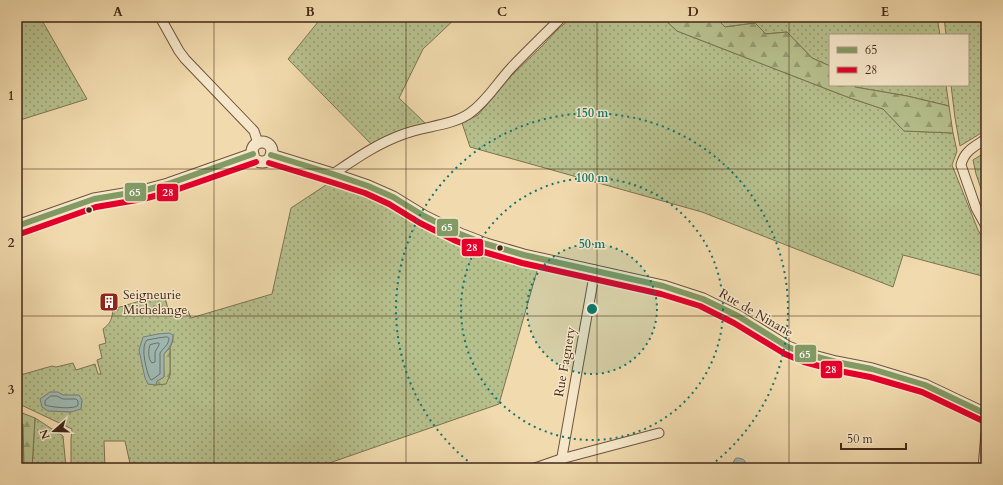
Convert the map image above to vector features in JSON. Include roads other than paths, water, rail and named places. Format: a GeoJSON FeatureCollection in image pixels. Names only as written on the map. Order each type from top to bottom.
{"type":"FeatureCollection","features":[{"type":"Feature","properties":{"kind":"street"},"geometry":{"type":"LineString","coordinates":[[160,17],[185,59],[254,131],[258,143]]}},
{"type":"Feature","properties":{"kind":"street"},"geometry":{"type":"LineString","coordinates":[[333,174],[387,141],[417,130],[454,121],[469,114],[480,106],[510,69],[562,17]]}},
{"type":"Feature","properties":{"kind":"street"},"geometry":{"type":"LineString","coordinates":[[986,139],[966,153],[962,159],[961,165],[976,208],[986,226]]}},
{"type":"Feature","properties":{"kind":"street"},"geometry":{"type":"LineString","coordinates":[[258,143],[264,143],[271,149],[271,155],[268,160],[262,162],[256,160],[253,154],[253,148],[258,143]]}},
{"type":"Feature","properties":{"kind":"street"},"geometry":{"type":"LineString","coordinates":[[17,226],[94,199],[142,191],[168,184],[253,154]]}},
{"type":"Feature","properties":{"kind":"street","name":"Rue de Ninane"},"geometry":{"type":"LineString","coordinates":[[271,155],[368,186],[393,197],[424,216],[460,234],[486,244],[524,255],[663,286],[703,299],[738,316],[788,348],[836,362],[872,369],[904,378],[931,388],[986,414]]}},
{"type":"Feature","properties":{"kind":"street","name":"Rue Fagnery"},"geometry":{"type":"LineString","coordinates":[[561,463],[595,270]]}},
{"type":"Feature","properties":{"kind":"street"},"geometry":{"type":"LineString","coordinates":[[535,468],[561,463],[659,433]]}},
{"type":"Feature","properties":{"kind":"street"},"geometry":{"type":"LineString","coordinates":[[983,468],[986,433]]}},
{"type":"Feature","properties":{"kind":"water"},"geometry":{"type":"Polygon","coordinates":[[[169,333],[173,335],[173,338],[164,354],[164,377],[157,381],[156,385],[148,384],[145,378],[139,350],[143,337],[169,333]]]}},
{"type":"Feature","properties":{"kind":"water"},"geometry":{"type":"Polygon","coordinates":[[[50,392],[58,392],[63,395],[79,395],[82,400],[81,409],[71,412],[48,411],[42,407],[40,399],[50,392]]]}},
{"type":"Feature","properties":{"kind":"water"},"geometry":{"type":"Polygon","coordinates":[[[737,458],[745,461],[746,464],[744,468],[734,468],[733,463],[737,458]]]}},
{"type":"Feature","properties":{"kind":"place","name":"Seigneurie Michelange"},"geometry":{"type":"Point","coordinates":[109,302]}}]}
